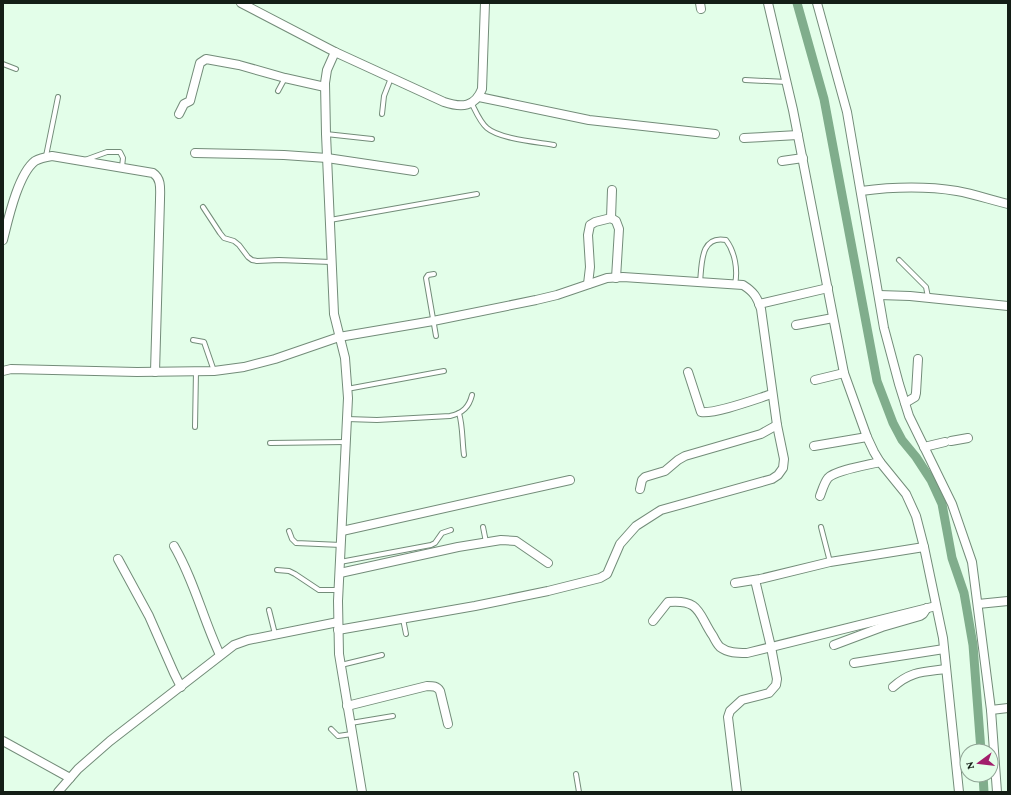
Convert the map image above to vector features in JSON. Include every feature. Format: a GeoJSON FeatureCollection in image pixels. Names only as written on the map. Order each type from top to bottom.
{"type":"FeatureCollection","features":[{"type":"Feature","properties":{"kind":"street"},"geometry":{"type":"LineString","coordinates":[[241,3],[335,52],[444,102],[458,105],[472,104],[479,97],[482,88],[485,3]]}},
{"type":"Feature","properties":{"kind":"street"},"geometry":{"type":"LineString","coordinates":[[768,3],[788,82],[844,373],[867,437],[880,462],[906,494],[916,516],[924,547],[944,649],[959,792]]}},
{"type":"Feature","properties":{"kind":"street"},"geometry":{"type":"LineString","coordinates":[[817,3],[847,112],[884,328],[899,384],[909,416],[952,504],[972,562],[991,710],[997,792]]}},
{"type":"Feature","properties":{"kind":"street"},"geometry":{"type":"LineString","coordinates":[[335,52],[327,70],[325,87],[326,134],[334,314],[345,358],[347,389],[338,626],[340,665],[362,792]]}},
{"type":"Feature","properties":{"kind":"street"},"geometry":{"type":"LineString","coordinates":[[180,114],[184,104],[190,101],[200,63],[206,59],[239,65],[325,87]]}},
{"type":"Feature","properties":{"kind":"street"},"geometry":{"type":"LineString","coordinates":[[479,97],[589,120],[715,134]]}},
{"type":"Feature","properties":{"kind":"street"},"geometry":{"type":"LineString","coordinates":[[744,138],[798,135]]}},
{"type":"Feature","properties":{"kind":"street"},"geometry":{"type":"LineString","coordinates":[[195,153],[327,158],[414,171]]}},
{"type":"Feature","properties":{"kind":"street"},"geometry":{"type":"LineString","coordinates":[[3,240],[9,215],[24,176],[34,162],[52,156],[153,173],[159,179],[160,184],[155,372]]}},
{"type":"Feature","properties":{"kind":"street"},"geometry":{"type":"LineString","coordinates":[[782,161],[803,158]]}},
{"type":"Feature","properties":{"kind":"street"},"geometry":{"type":"LineString","coordinates":[[860,191],[887,188],[916,188],[956,191],[1008,204]]}},
{"type":"Feature","properties":{"kind":"street"},"geometry":{"type":"LineString","coordinates":[[611,218],[612,190]]}},
{"type":"Feature","properties":{"kind":"street"},"geometry":{"type":"LineString","coordinates":[[588,284],[590,267],[588,235],[590,225],[595,222],[611,218],[616,221],[619,229],[616,278]]}},
{"type":"Feature","properties":{"kind":"street"},"geometry":{"type":"LineString","coordinates":[[3,371],[11,369],[155,372],[214,371],[244,367],[275,359],[339,337],[433,321],[557,295],[607,278],[735,284],[743,285],[751,290],[759,304],[772,394],[784,459],[783,468],[778,475],[772,479],[661,510],[636,526],[620,544],[607,574],[600,578],[548,591],[480,605],[403,618],[275,635],[240,642],[227,649],[181,687],[110,741],[89,759],[58,792]]}},
{"type":"Feature","properties":{"kind":"street"},"geometry":{"type":"LineString","coordinates":[[759,304],[828,288]]}},
{"type":"Feature","properties":{"kind":"street"},"geometry":{"type":"LineString","coordinates":[[879,295],[910,296],[1008,306]]}},
{"type":"Feature","properties":{"kind":"street"},"geometry":{"type":"LineString","coordinates":[[796,325],[834,318]]}},
{"type":"Feature","properties":{"kind":"street"},"geometry":{"type":"LineString","coordinates":[[905,403],[915,397],[918,359]]}},
{"type":"Feature","properties":{"kind":"street"},"geometry":{"type":"LineString","coordinates":[[688,372],[701,412],[721,409],[772,394]]}},
{"type":"Feature","properties":{"kind":"street"},"geometry":{"type":"LineString","coordinates":[[815,380],[844,373]]}},
{"type":"Feature","properties":{"kind":"street"},"geometry":{"type":"LineString","coordinates":[[640,489],[642,480],[645,477],[665,471],[684,456],[761,434],[777,425]]}},
{"type":"Feature","properties":{"kind":"street"},"geometry":{"type":"LineString","coordinates":[[814,446],[867,437]]}},
{"type":"Feature","properties":{"kind":"street"},"geometry":{"type":"LineString","coordinates":[[924,447],[968,438]]}},
{"type":"Feature","properties":{"kind":"street"},"geometry":{"type":"LineString","coordinates":[[820,496],[826,480],[829,477],[838,473],[880,462]]}},
{"type":"Feature","properties":{"kind":"street"},"geometry":{"type":"LineString","coordinates":[[342,531],[570,480]]}},
{"type":"Feature","properties":{"kind":"street"},"geometry":{"type":"LineString","coordinates":[[340,573],[501,540],[516,541],[548,562]]}},
{"type":"Feature","properties":{"kind":"street"},"geometry":{"type":"LineString","coordinates":[[174,546],[189,575],[207,625],[220,655]]}},
{"type":"Feature","properties":{"kind":"street"},"geometry":{"type":"LineString","coordinates":[[735,583],[830,562],[924,547]]}},
{"type":"Feature","properties":{"kind":"street"},"geometry":{"type":"LineString","coordinates":[[118,559],[149,616],[181,687]]}},
{"type":"Feature","properties":{"kind":"street"},"geometry":{"type":"LineString","coordinates":[[737,792],[728,717],[730,711],[742,700],[769,693],[776,685],[772,647],[754,580]]}},
{"type":"Feature","properties":{"kind":"street"},"geometry":{"type":"LineString","coordinates":[[653,621],[668,602],[681,601],[692,604],[700,612],[719,646],[732,652],[747,653],[936,606]]}},
{"type":"Feature","properties":{"kind":"street"},"geometry":{"type":"LineString","coordinates":[[978,604],[1008,601]]}},
{"type":"Feature","properties":{"kind":"street"},"geometry":{"type":"LineString","coordinates":[[834,644],[882,627],[920,616],[927,608]]}},
{"type":"Feature","properties":{"kind":"street"},"geometry":{"type":"LineString","coordinates":[[854,663],[944,649]]}},
{"type":"Feature","properties":{"kind":"street"},"geometry":{"type":"LineString","coordinates":[[893,687],[904,678],[916,673],[946,669]]}},
{"type":"Feature","properties":{"kind":"street"},"geometry":{"type":"LineString","coordinates":[[347,706],[427,686],[434,686],[440,691],[448,724]]}},
{"type":"Feature","properties":{"kind":"street"},"geometry":{"type":"LineString","coordinates":[[991,710],[1008,708]]}},
{"type":"Feature","properties":{"kind":"street"},"geometry":{"type":"LineString","coordinates":[[3,741],[70,778]]}},
{"type":"Feature","properties":{"kind":"lane"},"geometry":{"type":"LineString","coordinates":[[3,64],[16,69]]}},
{"type":"Feature","properties":{"kind":"lane"},"geometry":{"type":"LineString","coordinates":[[278,91],[285,78]]}},
{"type":"Feature","properties":{"kind":"lane"},"geometry":{"type":"LineString","coordinates":[[382,114],[384,96],[391,78]]}},
{"type":"Feature","properties":{"kind":"lane"},"geometry":{"type":"LineString","coordinates":[[745,80],[788,82]]}},
{"type":"Feature","properties":{"kind":"lane"},"geometry":{"type":"LineString","coordinates":[[46,157],[58,97]]}},
{"type":"Feature","properties":{"kind":"lane"},"geometry":{"type":"LineString","coordinates":[[472,104],[487,128],[492,131],[511,138],[554,145]]}},
{"type":"Feature","properties":{"kind":"lane"},"geometry":{"type":"LineString","coordinates":[[326,134],[372,140]]}},
{"type":"Feature","properties":{"kind":"lane"},"geometry":{"type":"LineString","coordinates":[[83,161],[107,152],[120,152],[122,167]]}},
{"type":"Feature","properties":{"kind":"lane"},"geometry":{"type":"LineString","coordinates":[[330,220],[477,194]]}},
{"type":"Feature","properties":{"kind":"lane"},"geometry":{"type":"LineString","coordinates":[[203,207],[224,238],[234,241],[252,260],[331,262]]}},
{"type":"Feature","properties":{"kind":"lane"},"geometry":{"type":"LineString","coordinates":[[700,282],[705,248],[714,240],[721,239],[726,240],[731,247],[736,267],[735,284]]}},
{"type":"Feature","properties":{"kind":"lane"},"geometry":{"type":"LineString","coordinates":[[899,260],[926,287],[928,298]]}},
{"type":"Feature","properties":{"kind":"lane"},"geometry":{"type":"LineString","coordinates":[[434,274],[428,275],[426,278],[436,336]]}},
{"type":"Feature","properties":{"kind":"lane"},"geometry":{"type":"LineString","coordinates":[[193,340],[204,342],[214,371]]}},
{"type":"Feature","properties":{"kind":"lane"},"geometry":{"type":"LineString","coordinates":[[195,427],[196,371]]}},
{"type":"Feature","properties":{"kind":"lane"},"geometry":{"type":"LineString","coordinates":[[347,389],[444,371]]}},
{"type":"Feature","properties":{"kind":"lane"},"geometry":{"type":"LineString","coordinates":[[347,419],[377,420],[450,416],[459,413],[468,407],[472,395]]}},
{"type":"Feature","properties":{"kind":"lane"},"geometry":{"type":"LineString","coordinates":[[459,413],[464,455]]}},
{"type":"Feature","properties":{"kind":"lane"},"geometry":{"type":"LineString","coordinates":[[270,443],[346,442]]}},
{"type":"Feature","properties":{"kind":"lane"},"geometry":{"type":"LineString","coordinates":[[483,527],[486,542]]}},
{"type":"Feature","properties":{"kind":"lane"},"geometry":{"type":"LineString","coordinates":[[820,527],[830,562]]}},
{"type":"Feature","properties":{"kind":"lane"},"geometry":{"type":"LineString","coordinates":[[340,562],[431,545],[439,539],[442,534],[451,530]]}},
{"type":"Feature","properties":{"kind":"lane"},"geometry":{"type":"LineString","coordinates":[[289,531],[292,539],[296,543],[341,545]]}},
{"type":"Feature","properties":{"kind":"lane"},"geometry":{"type":"LineString","coordinates":[[277,570],[289,571],[320,590],[339,590]]}},
{"type":"Feature","properties":{"kind":"lane"},"geometry":{"type":"LineString","coordinates":[[269,610],[275,635]]}},
{"type":"Feature","properties":{"kind":"lane"},"geometry":{"type":"LineString","coordinates":[[403,618],[406,634]]}},
{"type":"Feature","properties":{"kind":"lane"},"geometry":{"type":"LineString","coordinates":[[340,665],[382,655]]}},
{"type":"Feature","properties":{"kind":"lane"},"geometry":{"type":"LineString","coordinates":[[350,724],[393,716]]}},
{"type":"Feature","properties":{"kind":"lane"},"geometry":{"type":"LineString","coordinates":[[331,729],[338,736],[352,734]]}},
{"type":"Feature","properties":{"kind":"lane"},"geometry":{"type":"LineString","coordinates":[[576,774],[578,792]]}},
{"type":"Feature","properties":{"kind":"waterway"},"geometry":{"type":"LineString","coordinates":[[797,3],[824,99],[877,381],[893,423],[902,440],[916,457],[931,480],[942,504],[952,558],[964,593],[973,645],[980,743]]}},
{"type":"Feature","properties":{"kind":"waterway"},"geometry":{"type":"LineString","coordinates":[[983,783],[984,792]]}}]}
